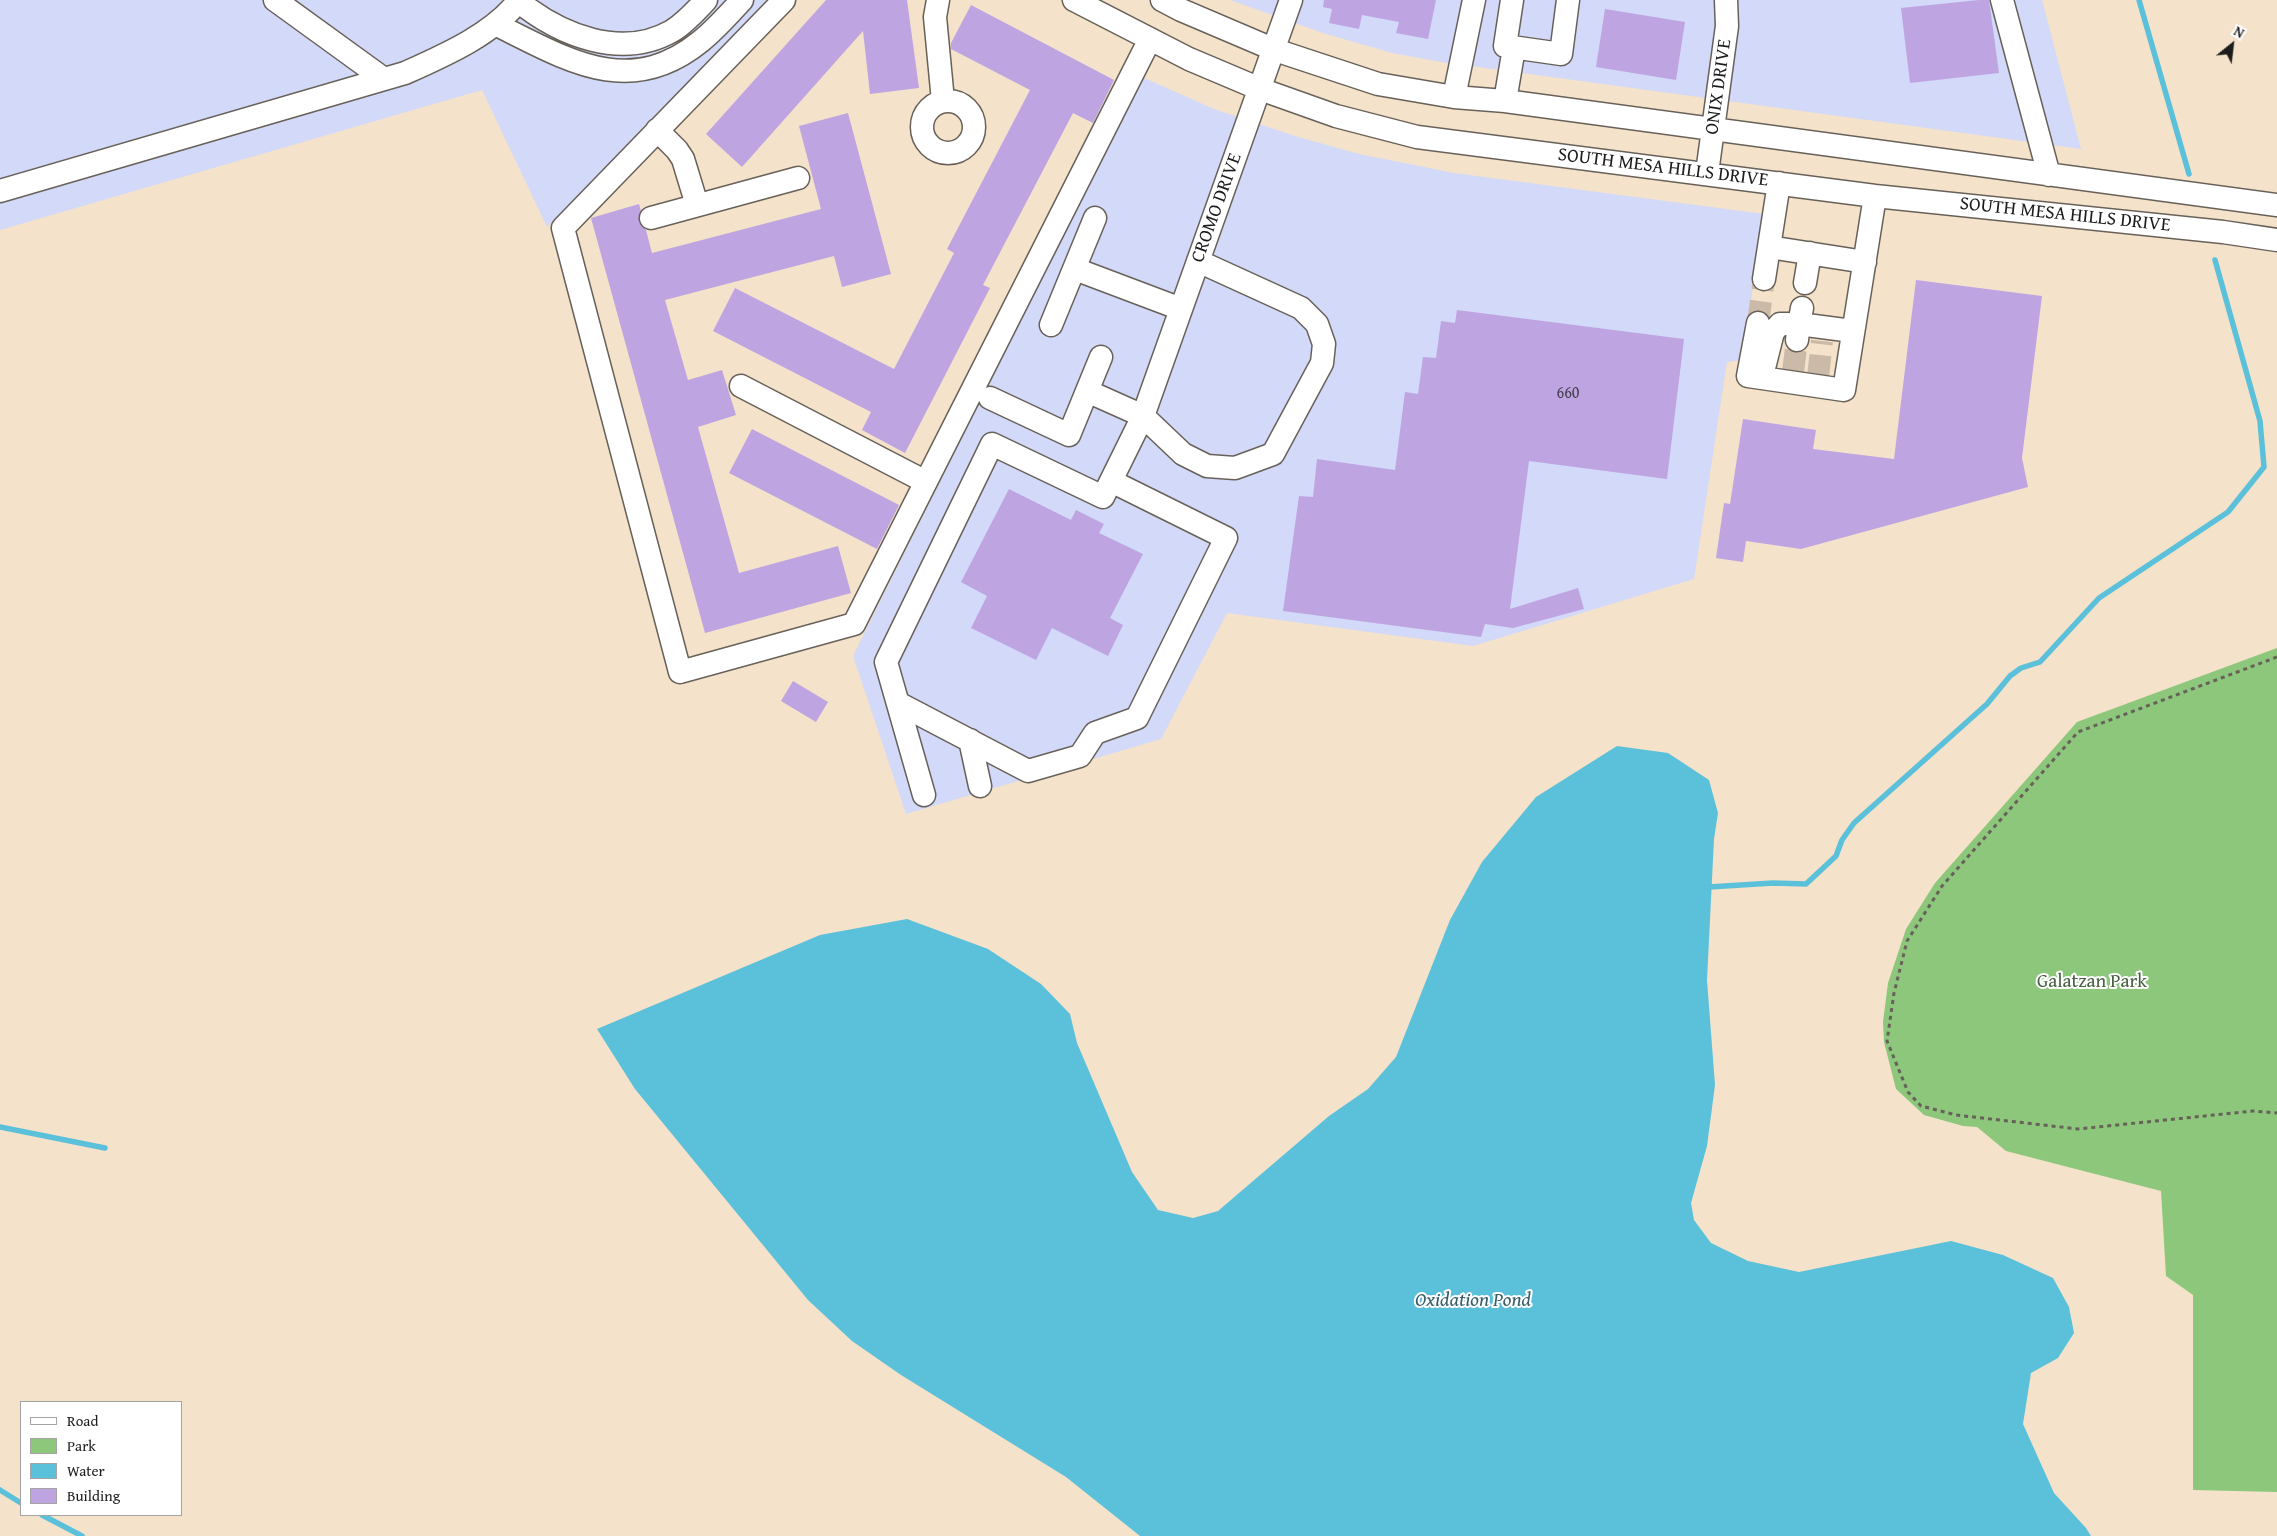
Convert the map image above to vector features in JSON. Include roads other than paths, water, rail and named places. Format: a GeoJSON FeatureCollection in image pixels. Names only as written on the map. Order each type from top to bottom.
{"type":"FeatureCollection","features":[{"type":"Feature","properties":{"kind":"street"},"geometry":{"type":"LineString","coordinates":[[275,0],[384,79]]}},
{"type":"Feature","properties":{"kind":"street"},"geometry":{"type":"LineString","coordinates":[[0,191],[405,73],[437,58],[495,24],[505,17],[518,0],[542,19],[571,33],[606,43],[620,44],[649,41],[663,36],[686,20],[706,0]]}},
{"type":"Feature","properties":{"kind":"street"},"geometry":{"type":"LineString","coordinates":[[495,24],[574,62],[604,70],[634,70],[659,65],[691,48],[702,40],[742,0]]}},
{"type":"Feature","properties":{"kind":"street"},"geometry":{"type":"LineString","coordinates":[[784,0],[563,228],[680,672],[854,624],[1150,39]]}},
{"type":"Feature","properties":{"kind":"street"},"geometry":{"type":"LineString","coordinates":[[938,0],[935,17],[943,101]]}},
{"type":"Feature","properties":{"kind":"street","name":"SOUTH MESA HILLS DRIVE"},"geometry":{"type":"LineString","coordinates":[[1074,0],[1189,59],[1260,88],[1336,116],[1417,137],[1875,196],[2223,232],[2277,240]]}},
{"type":"Feature","properties":{"kind":"street","name":"SOUTH MESA HILLS DRIVE"},"geometry":{"type":"LineString","coordinates":[[1162,0],[1275,50],[1378,84],[1454,98],[1505,101],[2277,205]]}},
{"type":"Feature","properties":{"kind":"street","name":"CROMO DRIVE"},"geometry":{"type":"LineString","coordinates":[[1110,481],[1143,416],[1275,50],[1291,0]]}},
{"type":"Feature","properties":{"kind":"street"},"geometry":{"type":"LineString","coordinates":[[1454,98],[1474,0]]}},
{"type":"Feature","properties":{"kind":"street"},"geometry":{"type":"LineString","coordinates":[[1512,0],[1505,46],[1561,54],[1568,0]]}},
{"type":"Feature","properties":{"kind":"street","name":"ONIX DRIVE"},"geometry":{"type":"LineString","coordinates":[[1707,173],[1728,26],[1726,0]]}},
{"type":"Feature","properties":{"kind":"street"},"geometry":{"type":"LineString","coordinates":[[2002,0],[2049,175]]}},
{"type":"Feature","properties":{"kind":"street"},"geometry":{"type":"LineString","coordinates":[[1505,101],[1514,48]]}},
{"type":"Feature","properties":{"kind":"street"},"geometry":{"type":"LineString","coordinates":[[657,130],[677,150],[683,159],[697,205]]}},
{"type":"Feature","properties":{"kind":"street"},"geometry":{"type":"LineString","coordinates":[[651,218],[798,178]]}},
{"type":"Feature","properties":{"kind":"street"},"geometry":{"type":"LineString","coordinates":[[1764,279],[1779,183]]}},
{"type":"Feature","properties":{"kind":"street"},"geometry":{"type":"LineString","coordinates":[[1756,377],[1792,377],[1817,381],[1844,390],[1875,196]]}},
{"type":"Feature","properties":{"kind":"street"},"geometry":{"type":"LineString","coordinates":[[1051,324],[1095,218]]}},
{"type":"Feature","properties":{"kind":"street"},"geometry":{"type":"LineString","coordinates":[[1770,247],[1864,262]]}},
{"type":"Feature","properties":{"kind":"street"},"geometry":{"type":"LineString","coordinates":[[1805,283],[1810,253]]}},
{"type":"Feature","properties":{"kind":"street"},"geometry":{"type":"LineString","coordinates":[[1087,392],[1143,416],[1183,454],[1207,466],[1236,468],[1273,454],[1322,363],[1324,344],[1317,324],[1300,308],[1198,261]]}},
{"type":"Feature","properties":{"kind":"street"},"geometry":{"type":"LineString","coordinates":[[1075,269],[1181,309]]}},
{"type":"Feature","properties":{"kind":"street"},"geometry":{"type":"LineString","coordinates":[[1756,377],[1758,323]]}},
{"type":"Feature","properties":{"kind":"street"},"geometry":{"type":"LineString","coordinates":[[1756,377],[1773,332],[1780,324],[1800,324],[1823,334],[1852,331]]}},
{"type":"Feature","properties":{"kind":"street"},"geometry":{"type":"LineString","coordinates":[[990,398],[1069,435],[1101,357]]}},
{"type":"Feature","properties":{"kind":"street"},"geometry":{"type":"LineString","coordinates":[[741,386],[926,482]]}},
{"type":"Feature","properties":{"kind":"street"},"geometry":{"type":"LineString","coordinates":[[898,703],[1028,770],[1080,756],[1095,733],[1137,718],[1226,538],[1110,481],[1103,497],[992,444],[886,662],[924,795]]}},
{"type":"Feature","properties":{"kind":"street"},"geometry":{"type":"LineString","coordinates":[[970,740],[980,786]]}},
{"type":"Feature","properties":{"kind":"water","name":"Oxidation Pond"},"geometry":{"type":"Polygon","coordinates":[[[1617,746],[1668,753],[1709,780],[1718,813],[1714,839],[1707,980],[1715,1085],[1707,1146],[1691,1203],[1694,1220],[1711,1243],[1748,1261],[1799,1272],[1951,1241],[2003,1255],[2053,1278],[2069,1307],[2074,1333],[2058,1358],[2031,1373],[2023,1424],[2054,1493],[2091,1536],[1140,1536],[1066,1477],[901,1375],[852,1341],[808,1300],[635,1089],[597,1029],[820,935],[907,919],[988,949],[1041,984],[1070,1014],[1077,1043],[1132,1172],[1158,1210],[1193,1218],[1218,1211],[1329,1116],[1368,1089],[1396,1057],[1450,920],[1482,862],[1536,797],[1617,746]]]}},
{"type":"Feature","properties":{"kind":"waterway"},"geometry":{"type":"LineString","coordinates":[[2139,0],[2189,174]]}},
{"type":"Feature","properties":{"kind":"waterway"},"geometry":{"type":"LineString","coordinates":[[1707,890],[1709,887],[1773,883],[1806,884],[1836,856],[1842,840],[1854,823],[1987,704],[2010,676],[2021,668],[2040,662],[2099,598],[2228,512],[2264,467],[2260,421],[2215,260]]}},
{"type":"Feature","properties":{"kind":"waterway"},"geometry":{"type":"LineString","coordinates":[[0,1127],[105,1148]]}},
{"type":"Feature","properties":{"kind":"waterway"},"geometry":{"type":"LineString","coordinates":[[0,1490],[20,1502]]}},
{"type":"Feature","properties":{"kind":"waterway"},"geometry":{"type":"LineString","coordinates":[[44,1516],[82,1536]]}},
{"type":"Feature","properties":{"kind":"tunnel"},"geometry":{"type":"LineString","coordinates":[[1758,323],[1764,279]]}},
{"type":"Feature","properties":{"kind":"tunnel"},"geometry":{"type":"LineString","coordinates":[[1793,372],[1797,340]]}},
{"type":"Feature","properties":{"kind":"tunnel"},"geometry":{"type":"LineString","coordinates":[[1818,377],[1822,341]]}},
{"type":"Feature","properties":{"kind":"park label","name":"Galatzan Park"},"geometry":{"type":"Point","coordinates":[2092,982]}}]}
